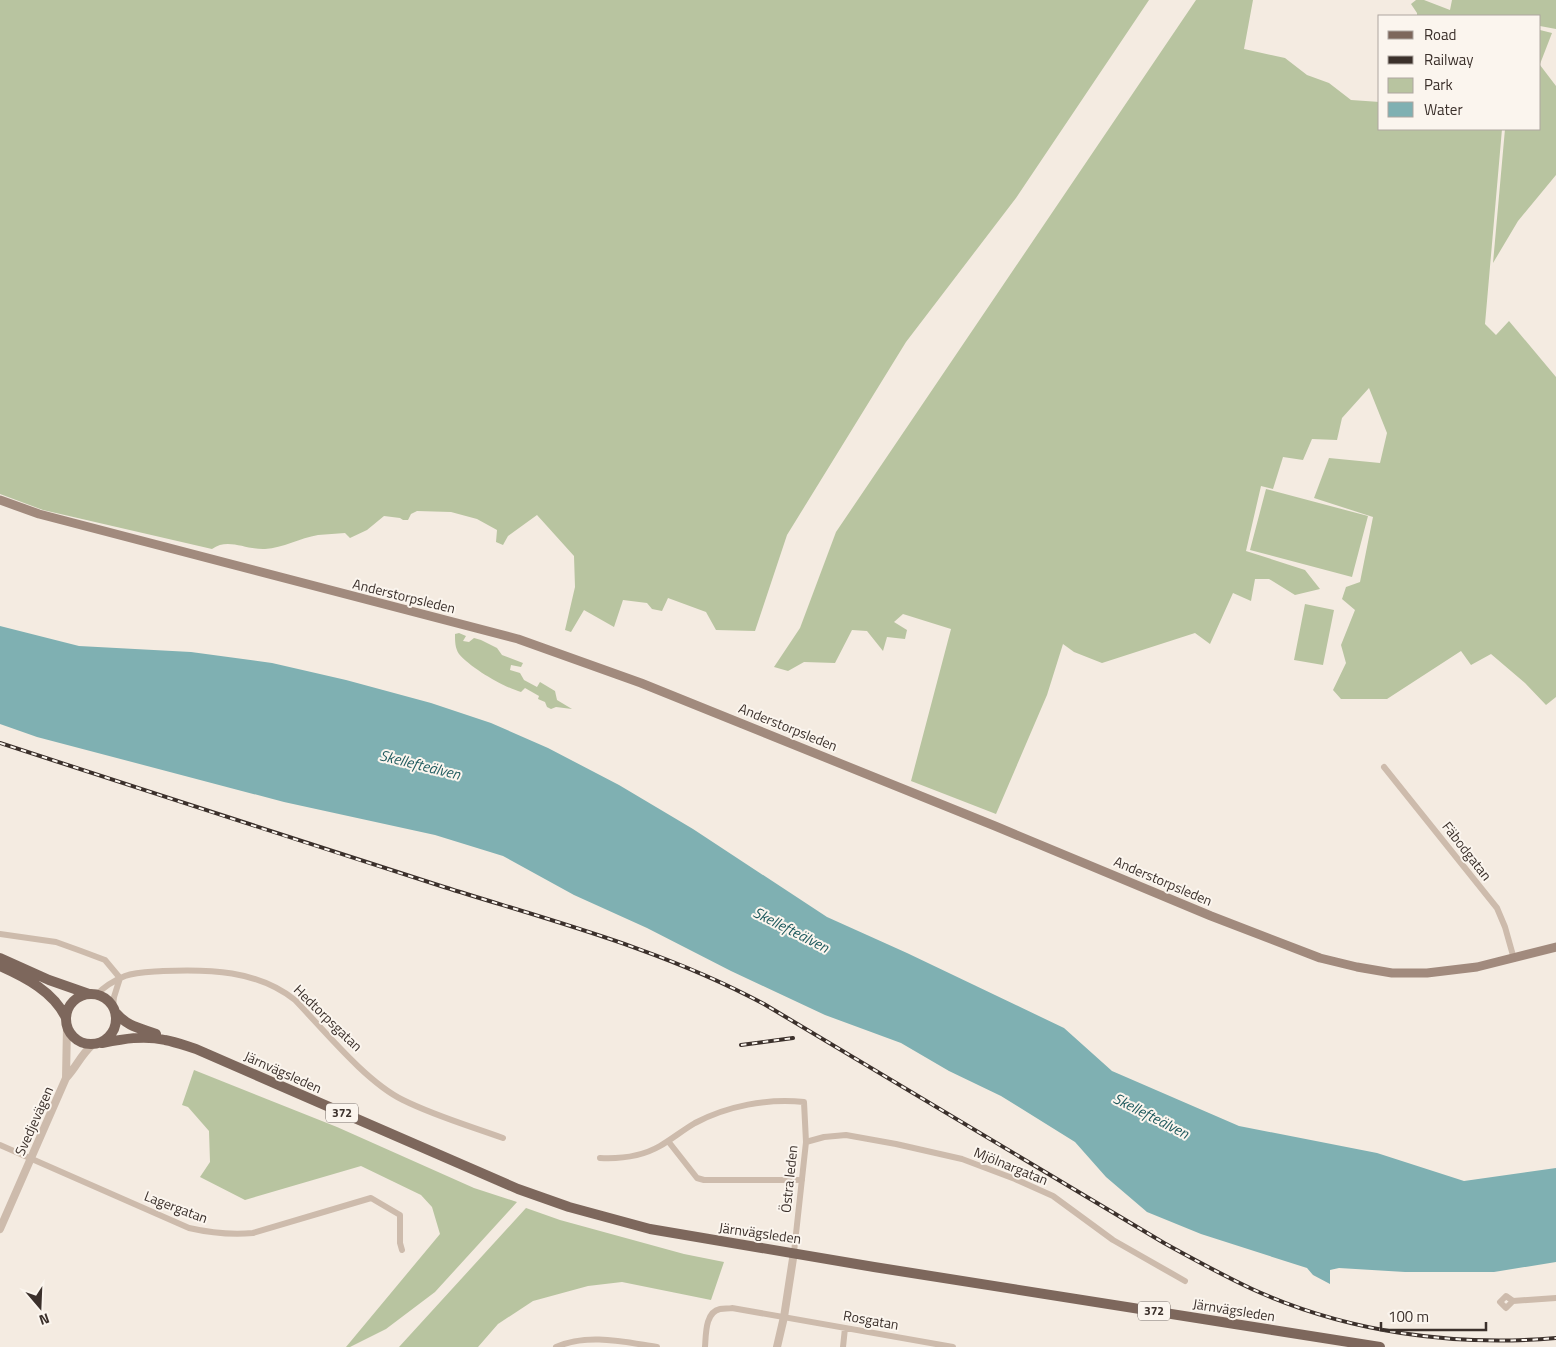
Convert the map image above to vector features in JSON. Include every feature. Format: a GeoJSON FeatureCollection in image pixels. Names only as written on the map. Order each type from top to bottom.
{"type":"FeatureCollection","features":[{"type":"Feature","properties":{"kind":"main road","name":"Anderstorpsleden"},"geometry":{"type":"LineString","coordinates":[[0,500],[39,514],[518,639],[642,683],[1211,916],[1320,958],[1392,973],[1451,971],[1514,959],[1556,947]]}},
{"type":"Feature","properties":{"kind":"main road"},"geometry":{"type":"LineString","coordinates":[[0,958],[49,980],[103,997],[115,1010],[115,1028],[112,1034],[97,1044],[85,1044],[77,1040],[71,1034],[58,1004],[50,996],[17,974],[0,966]]}},
{"type":"Feature","properties":{"kind":"main road"},"geometry":{"type":"LineString","coordinates":[[67,1022],[71,1005],[76,1000],[93,995]]}},
{"type":"Feature","properties":{"kind":"main road","name":"Järnvägsleden"},"geometry":{"type":"LineString","coordinates":[[115,1010],[122,1020],[130,1026],[154,1033],[166,1040],[214,1057],[518,1189],[549,1200],[650,1229],[1380,1347]]}},
{"type":"Feature","properties":{"kind":"main road","name":"Järnvägsleden"},"geometry":{"type":"LineString","coordinates":[[97,1044],[140,1037],[166,1040]]}},
{"type":"Feature","properties":{"kind":"street","name":"Fäbodgatan"},"geometry":{"type":"LineString","coordinates":[[1384,766],[1497,908],[1505,927],[1514,959]]}},
{"type":"Feature","properties":{"kind":"street"},"geometry":{"type":"LineString","coordinates":[[0,934],[56,942],[81,950],[105,960],[120,978]]}},
{"type":"Feature","properties":{"kind":"street","name":"Hedtorpsgatan"},"geometry":{"type":"LineString","coordinates":[[120,978],[128,975],[157,972],[206,970],[239,975],[273,986],[295,1000],[367,1074],[402,1100],[503,1138]]}},
{"type":"Feature","properties":{"kind":"street"},"geometry":{"type":"LineString","coordinates":[[93,995],[120,978]]}},
{"type":"Feature","properties":{"kind":"street"},"geometry":{"type":"LineString","coordinates":[[115,1010],[114,997],[120,978]]}},
{"type":"Feature","properties":{"kind":"street","name":"Svedjevägen"},"geometry":{"type":"LineString","coordinates":[[66,1078],[67,1022]]}},
{"type":"Feature","properties":{"kind":"street","name":"Svedjevägen"},"geometry":{"type":"LineString","coordinates":[[0,1229],[66,1078],[83,1053],[97,1044]]}},
{"type":"Feature","properties":{"kind":"street","name":"Östra leden"},"geometry":{"type":"LineString","coordinates":[[668,1141],[696,1123],[758,1102],[773,1100],[804,1102],[806,1142],[802,1180],[794,1252],[784,1317],[777,1347]]}},
{"type":"Feature","properties":{"kind":"street","name":"Mjölnargatan"},"geometry":{"type":"LineString","coordinates":[[806,1142],[824,1137],[846,1135],[962,1159],[1053,1196],[1113,1240],[1185,1282]]}},
{"type":"Feature","properties":{"kind":"street"},"geometry":{"type":"LineString","coordinates":[[600,1158],[630,1157],[645,1153],[668,1141],[697,1178],[704,1180],[802,1180]]}},
{"type":"Feature","properties":{"kind":"street","name":"Lagergatan"},"geometry":{"type":"LineString","coordinates":[[0,1145],[189,1228],[210,1233],[254,1233],[371,1198],[400,1215],[400,1243],[402,1250]]}},
{"type":"Feature","properties":{"kind":"street"},"geometry":{"type":"LineString","coordinates":[[1513,1301],[1556,1298]]}},
{"type":"Feature","properties":{"kind":"street","name":"Rosgatan"},"geometry":{"type":"LineString","coordinates":[[704,1347],[708,1324],[713,1312],[732,1308],[953,1347]]}},
{"type":"Feature","properties":{"kind":"street"},"geometry":{"type":"LineString","coordinates":[[843,1347],[845,1328]]}},
{"type":"Feature","properties":{"kind":"street"},"geometry":{"type":"LineString","coordinates":[[556,1347],[569,1342],[596,1339],[657,1347]]}},
{"type":"Feature","properties":{"kind":"green space"},"geometry":{"type":"Polygon","coordinates":[[[0,0],[1149,0],[1016,198],[906,342],[787,535],[755,631],[716,630],[706,612],[668,598],[662,611],[652,609],[647,603],[623,600],[614,627],[584,610],[571,632],[565,630],[575,587],[574,556],[537,515],[508,536],[503,545],[496,542],[497,530],[477,519],[451,512],[417,511],[411,514],[408,520],[384,516],[367,530],[350,538],[345,533],[311,536],[285,545],[265,549],[224,544],[212,549],[43,510],[0,494],[0,0]]]}},
{"type":"Feature","properties":{"kind":"green space"},"geometry":{"type":"Polygon","coordinates":[[[1196,0],[1253,0],[1244,49],[1285,58],[1307,75],[1329,83],[1351,100],[1378,102],[1378,130],[1502,130],[1485,324],[1496,335],[1509,321],[1556,377],[1556,697],[1546,705],[1525,683],[1491,654],[1471,665],[1461,651],[1387,699],[1341,699],[1333,690],[1346,663],[1341,645],[1355,610],[1342,599],[1346,587],[1360,582],[1373,517],[1314,498],[1329,458],[1380,463],[1387,433],[1369,388],[1342,418],[1337,440],[1312,439],[1303,460],[1283,457],[1273,489],[1261,486],[1246,551],[1305,570],[1320,589],[1295,595],[1269,579],[1255,579],[1251,601],[1233,593],[1210,644],[1195,633],[1102,663],[1074,652],[1063,644],[1047,695],[996,814],[911,781],[951,629],[903,614],[894,622],[907,630],[905,639],[887,637],[883,651],[867,631],[852,630],[835,663],[804,662],[788,671],[774,667],[800,628],[836,532],[1196,0]]]}},
{"type":"Feature","properties":{"kind":"green space"},"geometry":{"type":"Polygon","coordinates":[[[1416,0],[1424,0],[1450,10],[1452,0],[1556,0],[1556,29],[1541,26],[1541,15],[1417,15],[1411,4],[1416,0]]]}},
{"type":"Feature","properties":{"kind":"green space"},"geometry":{"type":"Polygon","coordinates":[[[1541,30],[1552,33],[1541,61],[1541,30]]]}},
{"type":"Feature","properties":{"kind":"green space"},"geometry":{"type":"Polygon","coordinates":[[[1541,66],[1556,86],[1556,175],[1518,221],[1493,263],[1505,130],[1541,130],[1541,66]]]}},
{"type":"Feature","properties":{"kind":"green space"},"geometry":{"type":"Polygon","coordinates":[[[1266,489],[1368,516],[1352,577],[1250,550],[1266,489]]]}},
{"type":"Feature","properties":{"kind":"green space"},"geometry":{"type":"Polygon","coordinates":[[[1305,604],[1334,610],[1323,665],[1294,660],[1305,604]]]}},
{"type":"Feature","properties":{"kind":"green space"},"geometry":{"type":"Polygon","coordinates":[[[459,633],[466,636],[463,641],[469,642],[474,638],[481,640],[497,648],[502,655],[523,663],[521,667],[511,665],[510,670],[520,673],[524,680],[537,687],[540,682],[555,691],[557,700],[572,709],[556,707],[551,709],[547,707],[545,702],[538,699],[539,696],[525,688],[521,692],[514,690],[479,671],[459,654],[455,634],[459,633]]]}},
{"type":"Feature","properties":{"kind":"green space"},"geometry":{"type":"Polygon","coordinates":[[[194,1070],[337,1127],[474,1188],[517,1202],[435,1292],[386,1329],[350,1347],[346,1347],[440,1234],[432,1207],[421,1195],[361,1166],[245,1200],[200,1177],[210,1162],[209,1131],[188,1107],[182,1105],[194,1070]]]}},
{"type":"Feature","properties":{"kind":"green space"},"geometry":{"type":"Polygon","coordinates":[[[526,1208],[560,1220],[684,1254],[724,1262],[711,1300],[622,1282],[588,1286],[533,1301],[498,1324],[478,1347],[399,1347],[526,1208]]]}},
{"type":"Feature","properties":{"kind":"water","name":"Skellefteälven"},"geometry":{"type":"Polygon","coordinates":[[[0,626],[79,646],[191,652],[272,663],[346,680],[431,703],[491,723],[548,748],[619,785],[693,829],[827,917],[1064,1028],[1112,1071],[1239,1126],[1377,1153],[1464,1181],[1556,1168],[1556,1262],[1494,1272],[1405,1272],[1339,1268],[1330,1270],[1330,1284],[1313,1275],[1307,1268],[1201,1234],[1147,1212],[1106,1177],[1075,1142],[1001,1096],[949,1071],[901,1043],[825,1015],[731,971],[647,928],[574,895],[503,856],[435,835],[284,802],[37,737],[0,724],[0,626]]]}},
{"type":"Feature","properties":{"kind":"railway"},"geometry":{"type":"LineString","coordinates":[[0,743],[607,938],[687,968],[764,1004],[1164,1243],[1241,1284],[1288,1304],[1363,1326],[1440,1338],[1479,1340],[1556,1338]]}},
{"type":"Feature","properties":{"kind":"railway"},"geometry":{"type":"LineString","coordinates":[[741,1045],[793,1038]]}}]}
